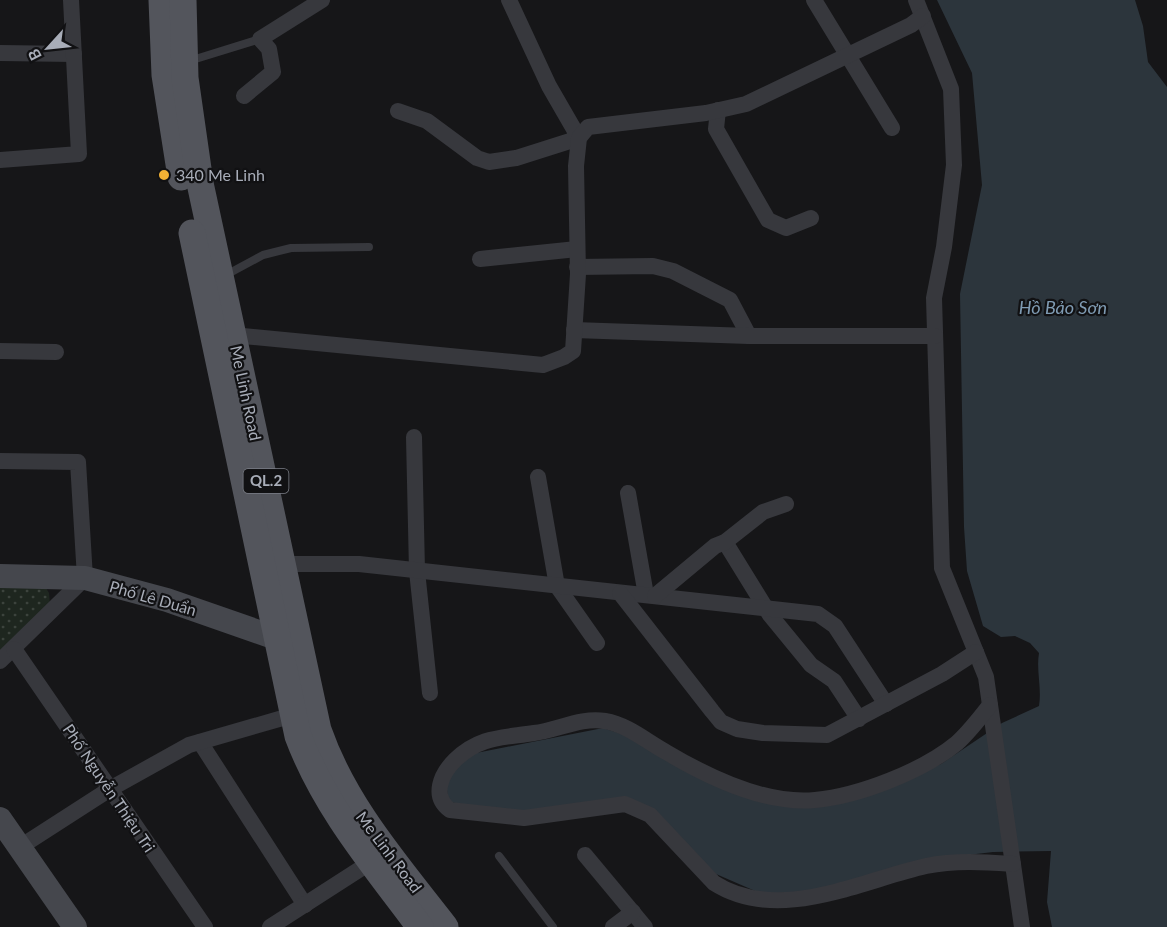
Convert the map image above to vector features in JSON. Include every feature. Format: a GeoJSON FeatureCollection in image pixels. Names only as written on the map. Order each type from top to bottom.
{"type":"FeatureCollection","features":[{"type":"Feature","properties":{"kind":"main road","name":"Me Linh Road"},"geometry":{"type":"LineString","coordinates":[[162,0],[165,75],[182,183],[289,643],[318,730],[343,787],[445,927]]}},
{"type":"Feature","properties":{"kind":"main road","name":"Me Linh Road"},"geometry":{"type":"LineString","coordinates":[[183,0],[184,62],[198,172],[284,564],[293,715],[308,761],[322,792],[420,927]]}},
{"type":"Feature","properties":{"kind":"street"},"geometry":{"type":"LineString","coordinates":[[0,160],[80,154],[71,0]]}},
{"type":"Feature","properties":{"kind":"street"},"geometry":{"type":"LineString","coordinates":[[244,96],[273,72],[269,49],[260,39],[322,0]]}},
{"type":"Feature","properties":{"kind":"street"},"geometry":{"type":"LineString","coordinates":[[814,0],[892,128]]}},
{"type":"Feature","properties":{"kind":"street"},"geometry":{"type":"LineString","coordinates":[[915,0],[951,89],[954,165],[944,247],[934,298],[942,568],[986,677],[1022,927]]}},
{"type":"Feature","properties":{"kind":"street"},"geometry":{"type":"LineString","coordinates":[[233,335],[543,365],[573,351],[577,267],[576,166],[579,138],[549,86],[516,2]]}},
{"type":"Feature","properties":{"kind":"street"},"geometry":{"type":"LineString","coordinates":[[398,111],[427,121],[477,158],[489,162],[516,158],[579,138],[588,128],[746,104],[911,25],[923,16]]}},
{"type":"Feature","properties":{"kind":"street"},"geometry":{"type":"LineString","coordinates":[[0,53],[74,54]]}},
{"type":"Feature","properties":{"kind":"street"},"geometry":{"type":"LineString","coordinates":[[718,110],[716,129],[768,220],[786,228],[811,218]]}},
{"type":"Feature","properties":{"kind":"street"},"geometry":{"type":"LineString","coordinates":[[480,259],[577,249]]}},
{"type":"Feature","properties":{"kind":"street"},"geometry":{"type":"LineString","coordinates":[[577,267],[653,266],[673,271],[730,300],[749,336]]}},
{"type":"Feature","properties":{"kind":"street"},"geometry":{"type":"LineString","coordinates":[[574,330],[749,336],[935,336]]}},
{"type":"Feature","properties":{"kind":"street"},"geometry":{"type":"LineString","coordinates":[[0,351],[56,352]]}},
{"type":"Feature","properties":{"kind":"street"},"geometry":{"type":"LineString","coordinates":[[414,437],[417,571],[430,693]]}},
{"type":"Feature","properties":{"kind":"street"},"geometry":{"type":"LineString","coordinates":[[0,461],[78,462],[85,578],[0,662]]}},
{"type":"Feature","properties":{"kind":"street"},"geometry":{"type":"LineString","coordinates":[[538,477],[557,586],[597,643]]}},
{"type":"Feature","properties":{"kind":"street"},"geometry":{"type":"LineString","coordinates":[[628,493],[651,596]]}},
{"type":"Feature","properties":{"kind":"street"},"geometry":{"type":"LineString","coordinates":[[651,596],[763,512],[786,504]]}},
{"type":"Feature","properties":{"kind":"street"},"geometry":{"type":"LineString","coordinates":[[725,542],[764,606],[811,665],[834,681],[859,719]]}},
{"type":"Feature","properties":{"kind":"street"},"geometry":{"type":"LineString","coordinates":[[284,564],[359,564],[620,593],[764,606],[818,614],[835,626],[886,704]]}},
{"type":"Feature","properties":{"kind":"street","name":"Phố Lê Duẩn"},"geometry":{"type":"LineString","coordinates":[[0,576],[85,578],[166,600],[289,643]]}},
{"type":"Feature","properties":{"kind":"street"},"geometry":{"type":"LineString","coordinates":[[620,593],[721,722],[730,727],[763,733],[827,735],[976,652]]}},
{"type":"Feature","properties":{"kind":"street","name":"Phố Nguyễn Thiệu Tri"},"geometry":{"type":"LineString","coordinates":[[14,649],[204,927]]}},
{"type":"Feature","properties":{"kind":"street"},"geometry":{"type":"LineString","coordinates":[[991,710],[958,742],[915,768],[865,789],[816,800],[785,799],[743,787],[679,760],[627,729],[595,720],[539,733],[494,737],[483,741],[448,767],[442,775],[439,791],[445,806],[450,810],[524,819],[625,804],[650,814],[714,884],[727,892],[776,902],[798,900],[928,866],[964,861],[1012,861]]}},
{"type":"Feature","properties":{"kind":"street"},"geometry":{"type":"LineString","coordinates":[[20,848],[110,789],[189,745],[293,715]]}},
{"type":"Feature","properties":{"kind":"street"},"geometry":{"type":"LineString","coordinates":[[200,742],[305,905]]}},
{"type":"Feature","properties":{"kind":"street"},"geometry":{"type":"LineString","coordinates":[[0,819],[75,927]]}},
{"type":"Feature","properties":{"kind":"street"},"geometry":{"type":"LineString","coordinates":[[585,855],[645,927]]}},
{"type":"Feature","properties":{"kind":"street"},"geometry":{"type":"LineString","coordinates":[[270,927],[371,862]]}},
{"type":"Feature","properties":{"kind":"street"},"geometry":{"type":"LineString","coordinates":[[614,927],[633,912]]}},
{"type":"Feature","properties":{"kind":"lane"},"geometry":{"type":"LineString","coordinates":[[184,62],[260,39]]}},
{"type":"Feature","properties":{"kind":"lane"},"geometry":{"type":"LineString","coordinates":[[220,278],[263,255],[291,248],[369,247]]}},
{"type":"Feature","properties":{"kind":"lane"},"geometry":{"type":"LineString","coordinates":[[499,856],[553,927]]}},
{"type":"Feature","properties":{"kind":"shaded area"},"geometry":{"type":"Polygon","coordinates":[[[44,585],[49,593],[50,605],[0,651],[0,587],[44,585]]]}},
{"type":"Feature","properties":{"kind":"water","name":"Hồ Bảo Sơn"},"geometry":{"type":"Polygon","coordinates":[[[937,0],[1135,0],[1143,26],[1148,62],[1167,87],[1167,927],[1052,927],[1047,902],[1051,851],[993,852],[934,859],[813,891],[762,894],[716,874],[632,800],[524,814],[449,802],[446,784],[450,773],[471,754],[603,728],[634,738],[759,802],[873,792],[941,764],[1002,723],[1039,706],[1039,653],[1030,643],[1015,636],[1001,637],[983,626],[967,571],[964,527],[960,294],[982,185],[972,73],[937,0]]]}},
{"type":"Feature","properties":{"kind":"place","name":"340 Me Linh"},"geometry":{"type":"Point","coordinates":[164,175]}}]}
